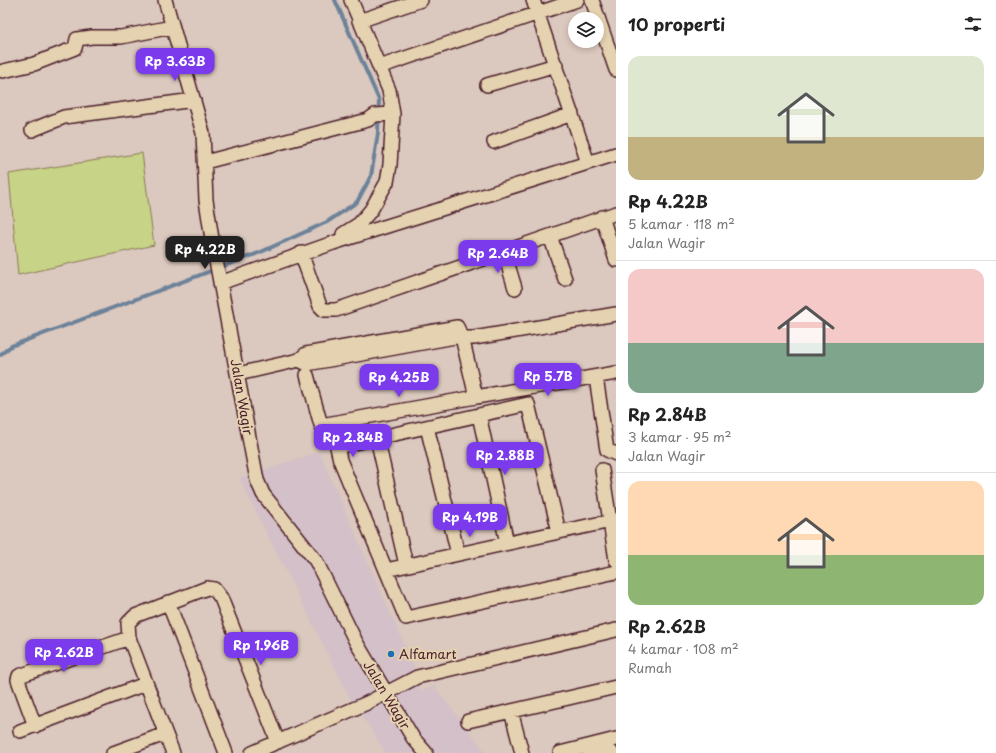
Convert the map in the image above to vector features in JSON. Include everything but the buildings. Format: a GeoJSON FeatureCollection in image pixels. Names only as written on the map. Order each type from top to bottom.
{"type":"FeatureCollection","features":[{"type":"Feature","properties":{"kind":"street","name":"Jalan Wagir"},"geometry":{"type":"LineString","coordinates":[[165,0],[203,133],[206,162],[206,200],[215,257],[257,480],[263,494],[316,561],[356,642],[413,738],[426,753]]}},
{"type":"Feature","properties":{"kind":"street"},"geometry":{"type":"LineString","coordinates":[[297,255],[346,233],[359,224],[371,210],[387,182],[390,164],[393,114],[392,99],[351,0]]}},
{"type":"Feature","properties":{"kind":"street"},"geometry":{"type":"LineString","coordinates":[[359,21],[421,0]]}},
{"type":"Feature","properties":{"kind":"street"},"geometry":{"type":"LineString","coordinates":[[533,0],[588,163]]}},
{"type":"Feature","properties":{"kind":"street"},"geometry":{"type":"LineString","coordinates":[[379,67],[577,0]]}},
{"type":"Feature","properties":{"kind":"street"},"geometry":{"type":"LineString","coordinates":[[592,0],[616,70]]}},
{"type":"Feature","properties":{"kind":"street"},"geometry":{"type":"LineString","coordinates":[[3,72],[34,64],[75,48],[77,39],[134,35],[172,27]]}},
{"type":"Feature","properties":{"kind":"street"},"geometry":{"type":"LineString","coordinates":[[487,85],[556,65]]}},
{"type":"Feature","properties":{"kind":"street"},"geometry":{"type":"LineString","coordinates":[[32,130],[64,117],[194,100]]}},
{"type":"Feature","properties":{"kind":"street"},"geometry":{"type":"LineString","coordinates":[[206,162],[368,120],[375,115],[393,114]]}},
{"type":"Feature","properties":{"kind":"street"},"geometry":{"type":"LineString","coordinates":[[494,142],[572,114]]}},
{"type":"Feature","properties":{"kind":"street"},"geometry":{"type":"LineString","coordinates":[[220,280],[616,154]]}},
{"type":"Feature","properties":{"kind":"street"},"geometry":{"type":"LineString","coordinates":[[297,255],[320,306],[324,310],[330,311],[616,213]]}},
{"type":"Feature","properties":{"kind":"street"},"geometry":{"type":"LineString","coordinates":[[602,217],[616,260]]}},
{"type":"Feature","properties":{"kind":"street"},"geometry":{"type":"LineString","coordinates":[[550,236],[565,279]]}},
{"type":"Feature","properties":{"kind":"street"},"geometry":{"type":"LineString","coordinates":[[504,252],[515,288]]}},
{"type":"Feature","properties":{"kind":"street"},"geometry":{"type":"LineString","coordinates":[[238,374],[299,360],[307,364],[462,337],[474,338],[616,314]]}},
{"type":"Feature","properties":{"kind":"street"},"geometry":{"type":"LineString","coordinates":[[462,337],[476,397]]}},
{"type":"Feature","properties":{"kind":"street"},"geometry":{"type":"LineString","coordinates":[[307,375],[321,425],[616,373]]}},
{"type":"Feature","properties":{"kind":"street"},"geometry":{"type":"LineString","coordinates":[[596,377],[606,444],[608,450],[616,454]]}},
{"type":"Feature","properties":{"kind":"street"},"geometry":{"type":"LineString","coordinates":[[559,532],[528,404],[337,447],[340,460],[406,618],[616,572]]}},
{"type":"Feature","properties":{"kind":"street"},"geometry":{"type":"LineString","coordinates":[[479,415],[507,543]]}},
{"type":"Feature","properties":{"kind":"street"},"geometry":{"type":"LineString","coordinates":[[427,427],[458,554]]}},
{"type":"Feature","properties":{"kind":"street"},"geometry":{"type":"LineString","coordinates":[[377,438],[406,565]]}},
{"type":"Feature","properties":{"kind":"street"},"geometry":{"type":"LineString","coordinates":[[602,470],[613,520],[616,560]]}},
{"type":"Feature","properties":{"kind":"street"},"geometry":{"type":"LineString","coordinates":[[386,570],[613,520]]}},
{"type":"Feature","properties":{"kind":"street"},"geometry":{"type":"LineString","coordinates":[[173,753],[129,638],[128,623],[130,619],[168,602],[207,588],[214,589],[217,592],[278,742]]}},
{"type":"Feature","properties":{"kind":"street"},"geometry":{"type":"LineString","coordinates":[[168,602],[226,753]]}},
{"type":"Feature","properties":{"kind":"street"},"geometry":{"type":"LineString","coordinates":[[252,753],[367,703],[385,692],[416,677],[616,630]]}},
{"type":"Feature","properties":{"kind":"street"},"geometry":{"type":"LineString","coordinates":[[35,726],[20,688],[18,680],[19,676],[129,638]]}},
{"type":"Feature","properties":{"kind":"street"},"geometry":{"type":"LineString","coordinates":[[20,731],[146,684]]}},
{"type":"Feature","properties":{"kind":"street"},"geometry":{"type":"LineString","coordinates":[[468,721],[616,687]]}},
{"type":"Feature","properties":{"kind":"street"},"geometry":{"type":"LineString","coordinates":[[511,711],[522,753]]}},
{"type":"Feature","properties":{"kind":"street"},"geometry":{"type":"LineString","coordinates":[[113,753],[165,734]]}},
{"type":"Feature","properties":{"kind":"street"},"geometry":{"type":"LineString","coordinates":[[560,753],[616,739]]}},
{"type":"Feature","properties":{"kind":"street"},"geometry":{"type":"LineString","coordinates":[[580,748],[612,753]]}},
{"type":"Feature","properties":{"kind":"shaded area"},"geometry":{"type":"Polygon","coordinates":[[[319,452],[413,664],[420,691],[434,686],[486,753],[386,753],[349,696],[239,478],[319,452]]]}},
{"type":"Feature","properties":{"kind":"green space"},"geometry":{"type":"Polygon","coordinates":[[[142,153],[154,245],[18,275],[9,174],[142,153]]]}},
{"type":"Feature","properties":{"kind":"waterway"},"geometry":{"type":"LineString","coordinates":[[0,355],[11,346],[261,252],[327,222],[357,202],[371,176],[378,133],[379,100],[335,0]]}},
{"type":"Feature","properties":{"kind":"place","name":"Alfamart"},"geometry":{"type":"Point","coordinates":[391,654]}}]}
